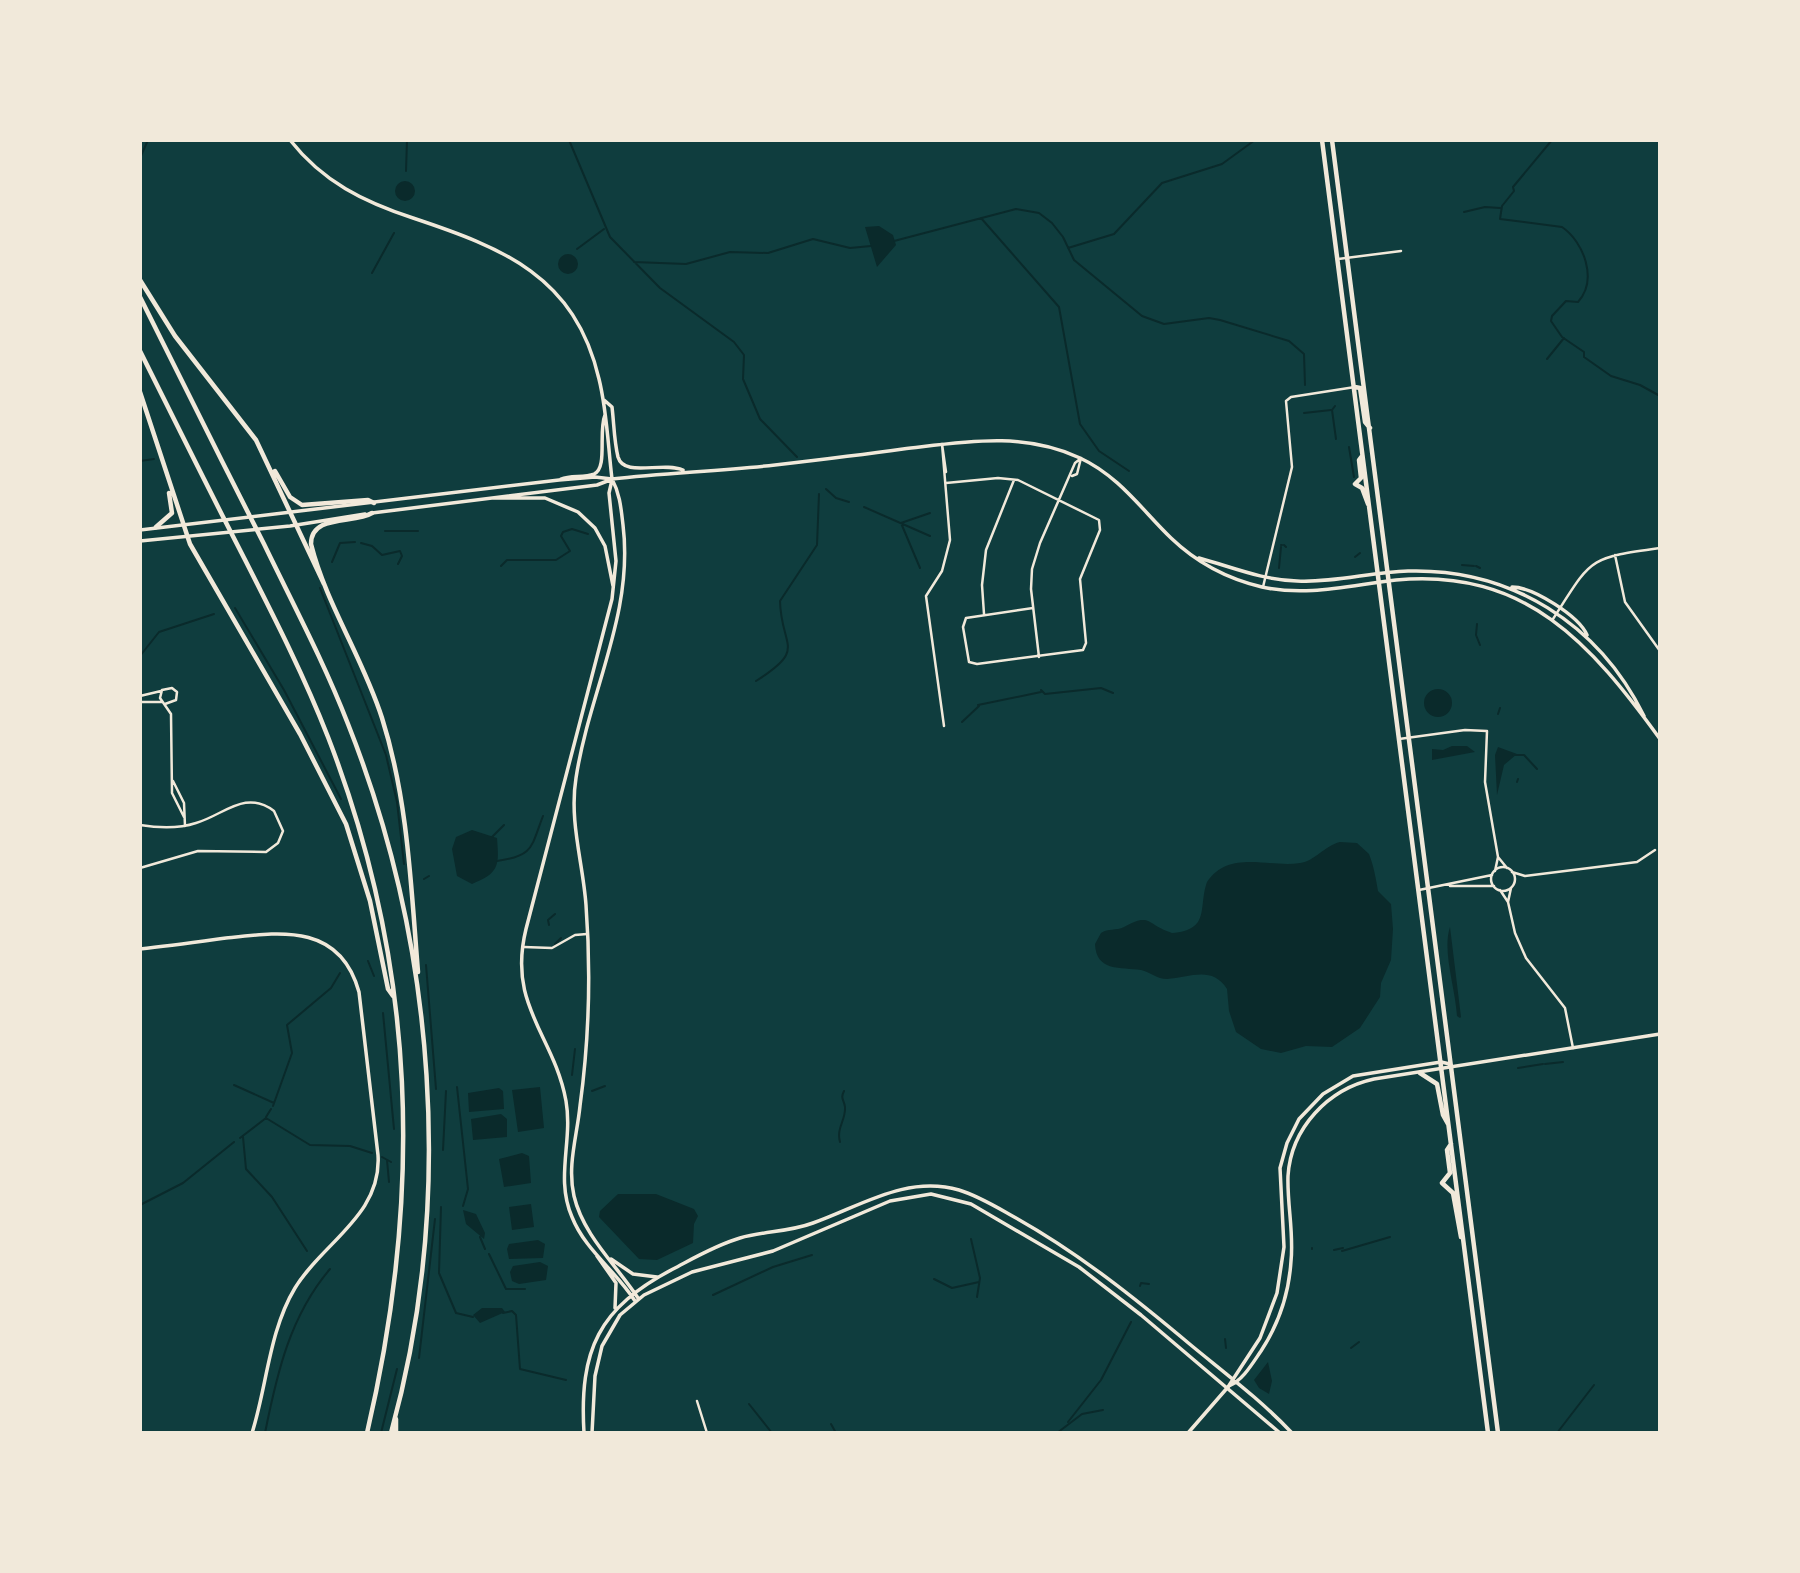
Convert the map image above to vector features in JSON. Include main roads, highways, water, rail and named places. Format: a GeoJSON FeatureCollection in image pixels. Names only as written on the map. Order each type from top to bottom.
{"type":"FeatureCollection","features":[{"type":"Feature","properties":{"kind":"main road"},"geometry":{"type":"LineString","coordinates":[[290,140],[321,173],[354,195],[487,244],[532,271],[562,302],[583,333],[596,368],[603,399],[612,479],[609,493],[616,552],[614,588],[522,947],[522,976],[527,1006],[566,1100],[568,1123],[563,1167],[566,1198],[578,1229],[617,1285],[615,1308]]}},
{"type":"Feature","properties":{"kind":"main road"},"geometry":{"type":"LineString","coordinates":[[1322,140],[1488,1433]]}},
{"type":"Feature","properties":{"kind":"main road"},"geometry":{"type":"LineString","coordinates":[[1332,140],[1498,1433]]}},
{"type":"Feature","properties":{"kind":"main road"},"geometry":{"type":"LineString","coordinates":[[1324,156],[1334,155]]}},
{"type":"Feature","properties":{"kind":"main road"},"geometry":{"type":"LineString","coordinates":[[140,280],[175,336],[251,432],[290,497],[300,504],[369,500],[374,503]]}},
{"type":"Feature","properties":{"kind":"main road"},"geometry":{"type":"LineString","coordinates":[[140,297],[326,670],[364,766],[394,867],[417,987]]}},
{"type":"Feature","properties":{"kind":"main road"},"geometry":{"type":"LineString","coordinates":[[140,351],[305,682],[344,783],[374,886],[394,996],[404,1106],[402,1206],[389,1325],[365,1433]]}},
{"type":"Feature","properties":{"kind":"main road"},"geometry":{"type":"LineString","coordinates":[[1355,387],[1360,388],[1364,422],[1370,428]]}},
{"type":"Feature","properties":{"kind":"main road"},"geometry":{"type":"LineString","coordinates":[[140,392],[187,537],[333,793],[351,837],[370,901],[388,989],[394,996]]}},
{"type":"Feature","properties":{"kind":"main road"},"geometry":{"type":"LineString","coordinates":[[603,399],[612,407],[618,456],[624,466],[632,469],[670,465],[685,471]]}},
{"type":"Feature","properties":{"kind":"main road"},"geometry":{"type":"LineString","coordinates":[[559,480],[594,474],[600,468],[603,458],[600,428],[605,415]]}},
{"type":"Feature","properties":{"kind":"main road"},"geometry":{"type":"LineString","coordinates":[[140,530],[559,480],[596,477],[612,479],[772,465],[990,439],[1021,440],[1052,447],[1081,458],[1119,484],[1170,537],[1219,573],[1263,587],[1312,591],[1390,581],[1432,580],[1471,585],[1516,599],[1553,619],[1599,659],[1660,739]]}},
{"type":"Feature","properties":{"kind":"main road"},"geometry":{"type":"LineString","coordinates":[[1363,455],[1359,460],[1361,478],[1355,484],[1363,489],[1369,506]]}},
{"type":"Feature","properties":{"kind":"main road"},"geometry":{"type":"LineString","coordinates":[[271,466],[327,587]]}},
{"type":"Feature","properties":{"kind":"main road"},"geometry":{"type":"LineString","coordinates":[[140,541],[298,525],[597,485],[612,479]]}},
{"type":"Feature","properties":{"kind":"main road"},"geometry":{"type":"LineString","coordinates":[[612,479],[619,492],[625,541],[625,585],[574,788],[574,818],[587,933],[586,1046],[572,1177],[582,1217],[637,1300]]}},
{"type":"Feature","properties":{"kind":"main road"},"geometry":{"type":"LineString","coordinates":[[156,527],[173,512],[170,485]]}},
{"type":"Feature","properties":{"kind":"main road"},"geometry":{"type":"LineString","coordinates":[[495,498],[547,498],[578,512],[595,528],[605,545],[614,588]]}},
{"type":"Feature","properties":{"kind":"main road"},"geometry":{"type":"LineString","coordinates":[[373,513],[322,525],[313,531],[311,546],[384,727],[404,803],[427,1100],[427,1198],[417,1305],[393,1433]]}},
{"type":"Feature","properties":{"kind":"main road"},"geometry":{"type":"LineString","coordinates":[[1197,558],[1266,577],[1309,582],[1389,572],[1452,573],[1509,587],[1557,612],[1588,637],[1619,675],[1646,719]]}},
{"type":"Feature","properties":{"kind":"main road"},"geometry":{"type":"LineString","coordinates":[[1509,587],[1518,587],[1561,606],[1582,625],[1588,637]]}},
{"type":"Feature","properties":{"kind":"main road"},"geometry":{"type":"LineString","coordinates":[[140,949],[279,932],[297,933],[322,942],[338,954],[351,972],[359,992],[378,1155],[377,1180],[363,1210],[309,1268],[291,1294],[279,1324],[252,1433]]}},
{"type":"Feature","properties":{"kind":"main road"},"geometry":{"type":"LineString","coordinates":[[1228,1387],[1237,1383],[1272,1332],[1289,1282],[1292,1247],[1289,1168],[1293,1149],[1306,1125],[1324,1104],[1351,1086],[1374,1079],[1660,1034]]}},
{"type":"Feature","properties":{"kind":"main road"},"geometry":{"type":"LineString","coordinates":[[1188,1433],[1228,1387],[1231,1378],[1259,1340],[1277,1293],[1284,1249],[1280,1173],[1285,1149],[1299,1119],[1318,1097],[1349,1078],[1375,1070],[1441,1062],[1452,1065]]}},
{"type":"Feature","properties":{"kind":"main road"},"geometry":{"type":"LineString","coordinates":[[1420,1073],[1437,1084],[1443,1115],[1449,1126]]}},
{"type":"Feature","properties":{"kind":"main road"},"geometry":{"type":"LineString","coordinates":[[1451,1143],[1447,1150],[1450,1173],[1442,1183],[1452,1191],[1458,1230],[1463,1240]]}},
{"type":"Feature","properties":{"kind":"main road"},"geometry":{"type":"LineString","coordinates":[[584,1433],[590,1357],[601,1328],[615,1308],[632,1293],[658,1277],[740,1238],[805,1226],[899,1189],[923,1185],[948,1187],[984,1201],[1066,1248],[1125,1291],[1237,1383],[1292,1433]]}},
{"type":"Feature","properties":{"kind":"main road"},"geometry":{"type":"LineString","coordinates":[[592,1433],[592,1409],[601,1349],[614,1324],[637,1300],[686,1274],[769,1253],[890,1200],[938,1194],[969,1203],[1065,1258],[1127,1303],[1280,1433]]}},
{"type":"Feature","properties":{"kind":"main road"},"geometry":{"type":"LineString","coordinates":[[596,1254],[632,1293]]}},
{"type":"Feature","properties":{"kind":"main road"},"geometry":{"type":"LineString","coordinates":[[609,1257],[633,1274],[658,1277]]}},
{"type":"Feature","properties":{"kind":"water"},"geometry":{"type":"Polygon","coordinates":[[[401,181],[409,181],[415,191],[409,201],[401,201],[395,195],[395,187],[401,181]]]}},
{"type":"Feature","properties":{"kind":"water"},"geometry":{"type":"Polygon","coordinates":[[[879,226],[893,235],[896,245],[877,267],[865,227],[879,226]]]}},
{"type":"Feature","properties":{"kind":"water"},"geometry":{"type":"Polygon","coordinates":[[[568,254],[575,257],[578,264],[575,271],[568,274],[561,271],[558,264],[561,257],[568,254]]]}},
{"type":"Feature","properties":{"kind":"water"},"geometry":{"type":"Polygon","coordinates":[[[1438,689],[1448,693],[1452,703],[1448,713],[1438,717],[1428,713],[1424,703],[1428,693],[1438,689]]]}},
{"type":"Feature","properties":{"kind":"water"},"geometry":{"type":"Polygon","coordinates":[[[1452,746],[1467,746],[1475,752],[1432,760],[1432,749],[1443,750],[1452,746]]]}},
{"type":"Feature","properties":{"kind":"water"},"geometry":{"type":"Polygon","coordinates":[[[1498,747],[1517,754],[1504,765],[1497,795],[1495,755],[1498,747]]]}},
{"type":"Feature","properties":{"kind":"water"},"geometry":{"type":"Polygon","coordinates":[[[472,830],[497,838],[498,855],[493,872],[472,884],[457,876],[452,849],[456,837],[472,830]]]}},
{"type":"Feature","properties":{"kind":"water"},"geometry":{"type":"Polygon","coordinates":[[[1340,842],[1357,843],[1369,854],[1378,891],[1391,904],[1393,929],[1391,960],[1381,983],[1380,997],[1360,1028],[1332,1047],[1306,1046],[1281,1053],[1261,1049],[1236,1032],[1229,1011],[1227,989],[1214,977],[1200,975],[1163,979],[1141,970],[1105,964],[1096,953],[1095,944],[1101,933],[1140,920],[1149,921],[1172,933],[1193,927],[1201,916],[1207,882],[1226,866],[1250,862],[1300,863],[1340,842]]]}},
{"type":"Feature","properties":{"kind":"water"},"geometry":{"type":"Polygon","coordinates":[[[1450,927],[1460,1018],[1457,1016],[1448,958],[1450,927]]]}},
{"type":"Feature","properties":{"kind":"water"},"geometry":{"type":"Polygon","coordinates":[[[540,1087],[544,1128],[518,1132],[512,1090],[540,1087]]]}},
{"type":"Feature","properties":{"kind":"water"},"geometry":{"type":"Polygon","coordinates":[[[499,1088],[503,1091],[504,1109],[469,1112],[468,1093],[499,1088]]]}},
{"type":"Feature","properties":{"kind":"water"},"geometry":{"type":"Polygon","coordinates":[[[501,1114],[507,1119],[507,1137],[473,1140],[471,1119],[501,1114]]]}},
{"type":"Feature","properties":{"kind":"water"},"geometry":{"type":"Polygon","coordinates":[[[522,1153],[529,1156],[531,1183],[504,1187],[499,1159],[522,1153]]]}},
{"type":"Feature","properties":{"kind":"water"},"geometry":{"type":"Polygon","coordinates":[[[618,1194],[656,1194],[694,1209],[698,1216],[694,1224],[693,1243],[657,1260],[639,1259],[599,1217],[600,1211],[618,1194]]]}},
{"type":"Feature","properties":{"kind":"water"},"geometry":{"type":"Polygon","coordinates":[[[531,1204],[534,1227],[512,1230],[509,1207],[531,1204]]]}},
{"type":"Feature","properties":{"kind":"water"},"geometry":{"type":"Polygon","coordinates":[[[463,1210],[476,1214],[485,1233],[484,1239],[466,1224],[463,1210]]]}},
{"type":"Feature","properties":{"kind":"water"},"geometry":{"type":"Polygon","coordinates":[[[538,1240],[545,1244],[543,1258],[509,1259],[509,1244],[538,1240]]]}},
{"type":"Feature","properties":{"kind":"water"},"geometry":{"type":"Polygon","coordinates":[[[540,1262],[548,1266],[546,1280],[519,1284],[512,1281],[510,1272],[513,1266],[540,1262]]]}},
{"type":"Feature","properties":{"kind":"water"},"geometry":{"type":"Polygon","coordinates":[[[482,1308],[502,1308],[505,1312],[480,1323],[473,1315],[482,1308]]]}},
{"type":"Feature","properties":{"kind":"water"},"geometry":{"type":"Polygon","coordinates":[[[1268,1362],[1272,1381],[1269,1394],[1259,1388],[1254,1380],[1268,1362]]]}},
{"type":"Feature","properties":{"kind":"waterway"},"geometry":{"type":"LineString","coordinates":[[140,158],[148,140]]}},
{"type":"Feature","properties":{"kind":"waterway"},"geometry":{"type":"LineString","coordinates":[[406,171],[407,140]]}},
{"type":"Feature","properties":{"kind":"waterway"},"geometry":{"type":"LineString","coordinates":[[569,140],[610,237],[660,288],[734,342],[744,355],[743,379],[760,419],[797,457]]}},
{"type":"Feature","properties":{"kind":"waterway"},"geometry":{"type":"LineString","coordinates":[[1068,248],[1114,234],[1162,183],[1222,164],[1255,140]]}},
{"type":"Feature","properties":{"kind":"waterway"},"geometry":{"type":"LineString","coordinates":[[1552,140],[1513,187],[1514,191],[1502,206],[1500,219],[1562,227],[1570,234],[1577,242],[1586,262],[1587,283],[1578,302],[1566,301],[1552,316],[1551,321],[1562,337],[1611,376],[1640,385],[1660,396]]}},
{"type":"Feature","properties":{"kind":"waterway"},"geometry":{"type":"LineString","coordinates":[[1464,212],[1485,207],[1500,208]]}},
{"type":"Feature","properties":{"kind":"waterway"},"geometry":{"type":"LineString","coordinates":[[894,241],[1016,209],[1039,213],[1052,223],[1063,237],[1074,260],[1142,316],[1164,324],[1209,318],[1289,341],[1304,354],[1305,385]]}},
{"type":"Feature","properties":{"kind":"waterway"},"geometry":{"type":"LineString","coordinates":[[981,218],[1059,307],[1080,424],[1099,451],[1129,471]]}},
{"type":"Feature","properties":{"kind":"waterway"},"geometry":{"type":"LineString","coordinates":[[577,249],[604,229]]}},
{"type":"Feature","properties":{"kind":"waterway"},"geometry":{"type":"LineString","coordinates":[[372,273],[394,233]]}},
{"type":"Feature","properties":{"kind":"waterway"},"geometry":{"type":"LineString","coordinates":[[634,262],[686,264],[730,252],[768,253],[813,239],[850,248],[871,246]]}},
{"type":"Feature","properties":{"kind":"waterway"},"geometry":{"type":"LineString","coordinates":[[1547,359],[1564,338]]}},
{"type":"Feature","properties":{"kind":"waterway"},"geometry":{"type":"LineString","coordinates":[[1335,406],[1332,410],[1336,439]]}},
{"type":"Feature","properties":{"kind":"waterway"},"geometry":{"type":"LineString","coordinates":[[1304,413],[1331,410]]}},
{"type":"Feature","properties":{"kind":"waterway"},"geometry":{"type":"LineString","coordinates":[[1349,447],[1354,477]]}},
{"type":"Feature","properties":{"kind":"waterway"},"geometry":{"type":"LineString","coordinates":[[140,461],[154,459]]}},
{"type":"Feature","properties":{"kind":"waterway"},"geometry":{"type":"LineString","coordinates":[[826,489],[836,498],[849,502]]}},
{"type":"Feature","properties":{"kind":"waterway"},"geometry":{"type":"LineString","coordinates":[[756,681],[772,670],[787,654],[780,601],[817,545],[819,494]]}},
{"type":"Feature","properties":{"kind":"waterway"},"geometry":{"type":"LineString","coordinates":[[864,507],[930,536]]}},
{"type":"Feature","properties":{"kind":"waterway"},"geometry":{"type":"LineString","coordinates":[[920,568],[901,523],[930,513]]}},
{"type":"Feature","properties":{"kind":"waterway"},"geometry":{"type":"LineString","coordinates":[[501,566],[507,560],[556,560],[570,551],[561,536],[563,532],[572,529],[588,534]]}},
{"type":"Feature","properties":{"kind":"waterway"},"geometry":{"type":"LineString","coordinates":[[385,531],[418,531]]}},
{"type":"Feature","properties":{"kind":"waterway"},"geometry":{"type":"LineString","coordinates":[[332,562],[340,543],[355,542]]}},
{"type":"Feature","properties":{"kind":"waterway"},"geometry":{"type":"LineString","coordinates":[[361,543],[372,546],[382,555],[400,551],[402,556],[398,564]]}},
{"type":"Feature","properties":{"kind":"waterway"},"geometry":{"type":"LineString","coordinates":[[1279,568],[1281,547]]}},
{"type":"Feature","properties":{"kind":"waterway"},"geometry":{"type":"LineString","coordinates":[[1355,557],[1360,553]]}},
{"type":"Feature","properties":{"kind":"waterway"},"geometry":{"type":"LineString","coordinates":[[1462,565],[1474,566]]}},
{"type":"Feature","properties":{"kind":"waterway"},"geometry":{"type":"LineString","coordinates":[[1476,566],[1480,568]]}},
{"type":"Feature","properties":{"kind":"waterway"},"geometry":{"type":"LineString","coordinates":[[320,588],[386,755],[397,802],[404,864]]}},
{"type":"Feature","properties":{"kind":"waterway"},"geometry":{"type":"LineString","coordinates":[[235,608],[284,690],[341,799]]}},
{"type":"Feature","properties":{"kind":"waterway"},"geometry":{"type":"LineString","coordinates":[[140,656],[159,632],[214,614]]}},
{"type":"Feature","properties":{"kind":"waterway"},"geometry":{"type":"LineString","coordinates":[[1477,624],[1476,635],[1480,645]]}},
{"type":"Feature","properties":{"kind":"waterway"},"geometry":{"type":"LineString","coordinates":[[1041,690],[1045,694],[1101,688],[1113,693]]}},
{"type":"Feature","properties":{"kind":"waterway"},"geometry":{"type":"LineString","coordinates":[[978,705],[1041,692]]}},
{"type":"Feature","properties":{"kind":"waterway"},"geometry":{"type":"LineString","coordinates":[[962,722],[979,706]]}},
{"type":"Feature","properties":{"kind":"waterway"},"geometry":{"type":"LineString","coordinates":[[1498,714],[1500,708]]}},
{"type":"Feature","properties":{"kind":"waterway"},"geometry":{"type":"LineString","coordinates":[[1513,755],[1524,755],[1537,769]]}},
{"type":"Feature","properties":{"kind":"waterway"},"geometry":{"type":"LineString","coordinates":[[497,861],[525,853],[533,843],[543,816]]}},
{"type":"Feature","properties":{"kind":"waterway"},"geometry":{"type":"LineString","coordinates":[[492,837],[504,825]]}},
{"type":"Feature","properties":{"kind":"waterway"},"geometry":{"type":"LineString","coordinates":[[424,879],[429,876]]}},
{"type":"Feature","properties":{"kind":"waterway"},"geometry":{"type":"LineString","coordinates":[[549,925],[548,920],[555,914]]}},
{"type":"Feature","properties":{"kind":"waterway"},"geometry":{"type":"LineString","coordinates":[[555,944],[561,938]]}},
{"type":"Feature","properties":{"kind":"waterway"},"geometry":{"type":"LineString","coordinates":[[368,961],[374,976]]}},
{"type":"Feature","properties":{"kind":"waterway"},"geometry":{"type":"LineString","coordinates":[[426,965],[436,1089]]}},
{"type":"Feature","properties":{"kind":"waterway"},"geometry":{"type":"LineString","coordinates":[[273,1106],[292,1053],[287,1025],[331,988],[340,973]]}},
{"type":"Feature","properties":{"kind":"waterway"},"geometry":{"type":"LineString","coordinates":[[383,1013],[394,1129]]}},
{"type":"Feature","properties":{"kind":"waterway"},"geometry":{"type":"LineString","coordinates":[[572,1075],[575,1049]]}},
{"type":"Feature","properties":{"kind":"waterway"},"geometry":{"type":"LineString","coordinates":[[1545,1064],[1563,1062]]}},
{"type":"Feature","properties":{"kind":"waterway"},"geometry":{"type":"LineString","coordinates":[[1518,1068],[1543,1064]]}},
{"type":"Feature","properties":{"kind":"waterway"},"geometry":{"type":"LineString","coordinates":[[234,1085],[274,1103]]}},
{"type":"Feature","properties":{"kind":"waterway"},"geometry":{"type":"LineString","coordinates":[[592,1091],[605,1086]]}},
{"type":"Feature","properties":{"kind":"waterway"},"geometry":{"type":"LineString","coordinates":[[457,1087],[468,1189],[463,1206]]}},
{"type":"Feature","properties":{"kind":"waterway"},"geometry":{"type":"LineString","coordinates":[[443,1150],[446,1091]]}},
{"type":"Feature","properties":{"kind":"waterway"},"geometry":{"type":"LineString","coordinates":[[840,1142],[839,1132],[845,1112],[842,1097],[844,1091]]}},
{"type":"Feature","properties":{"kind":"waterway"},"geometry":{"type":"LineString","coordinates":[[266,1117],[271,1109]]}},
{"type":"Feature","properties":{"kind":"waterway"},"geometry":{"type":"LineString","coordinates":[[240,1138],[266,1118],[310,1145],[350,1146],[372,1153]]}},
{"type":"Feature","properties":{"kind":"waterway"},"geometry":{"type":"LineString","coordinates":[[243,1137],[246,1169],[272,1197],[307,1251]]}},
{"type":"Feature","properties":{"kind":"waterway"},"geometry":{"type":"LineString","coordinates":[[140,1205],[183,1183],[234,1142]]}},
{"type":"Feature","properties":{"kind":"waterway"},"geometry":{"type":"LineString","coordinates":[[382,1157],[391,1162]]}},
{"type":"Feature","properties":{"kind":"waterway"},"geometry":{"type":"LineString","coordinates":[[387,1160],[389,1182]]}},
{"type":"Feature","properties":{"kind":"waterway"},"geometry":{"type":"LineString","coordinates":[[441,1207],[439,1273],[456,1313],[473,1317]]}},
{"type":"Feature","properties":{"kind":"waterway"},"geometry":{"type":"LineString","coordinates":[[419,1358],[435,1219]]}},
{"type":"Feature","properties":{"kind":"waterway"},"geometry":{"type":"LineString","coordinates":[[480,1237],[485,1249]]}},
{"type":"Feature","properties":{"kind":"waterway"},"geometry":{"type":"LineString","coordinates":[[1342,1251],[1390,1237]]}},
{"type":"Feature","properties":{"kind":"waterway"},"geometry":{"type":"LineString","coordinates":[[971,1239],[980,1278],[977,1297]]}},
{"type":"Feature","properties":{"kind":"waterway"},"geometry":{"type":"LineString","coordinates":[[1334,1250],[1343,1248]]}},
{"type":"Feature","properties":{"kind":"waterway"},"geometry":{"type":"LineString","coordinates":[[489,1254],[506,1289],[525,1289]]}},
{"type":"Feature","properties":{"kind":"waterway"},"geometry":{"type":"LineString","coordinates":[[713,1295],[773,1267],[812,1255]]}},
{"type":"Feature","properties":{"kind":"waterway"},"geometry":{"type":"LineString","coordinates":[[265,1433],[287,1346],[305,1306],[330,1269]]}},
{"type":"Feature","properties":{"kind":"waterway"},"geometry":{"type":"LineString","coordinates":[[934,1279],[952,1288],[979,1282]]}},
{"type":"Feature","properties":{"kind":"waterway"},"geometry":{"type":"LineString","coordinates":[[1140,1286],[1141,1283],[1149,1284]]}},
{"type":"Feature","properties":{"kind":"waterway"},"geometry":{"type":"LineString","coordinates":[[503,1313],[512,1311],[516,1315],[520,1369],[566,1380]]}},
{"type":"Feature","properties":{"kind":"waterway"},"geometry":{"type":"LineString","coordinates":[[1068,1422],[1101,1380],[1131,1322]]}},
{"type":"Feature","properties":{"kind":"waterway"},"geometry":{"type":"LineString","coordinates":[[1225,1339],[1226,1348]]}},
{"type":"Feature","properties":{"kind":"waterway"},"geometry":{"type":"LineString","coordinates":[[1351,1348],[1359,1342]]}},
{"type":"Feature","properties":{"kind":"waterway"},"geometry":{"type":"LineString","coordinates":[[381,1433],[397,1369]]}},
{"type":"Feature","properties":{"kind":"waterway"},"geometry":{"type":"LineString","coordinates":[[1557,1433],[1594,1385]]}},
{"type":"Feature","properties":{"kind":"waterway"},"geometry":{"type":"LineString","coordinates":[[749,1404],[772,1433]]}},
{"type":"Feature","properties":{"kind":"waterway"},"geometry":{"type":"LineString","coordinates":[[1057,1433],[1082,1414],[1103,1410]]}},
{"type":"Feature","properties":{"kind":"waterway"},"geometry":{"type":"LineString","coordinates":[[831,1424],[836,1433]]}},
{"type":"Feature","properties":{"kind":"waterway"},"geometry":{"type":"LineString","coordinates":[[1327,1433],[1348,1433]]}}]}
